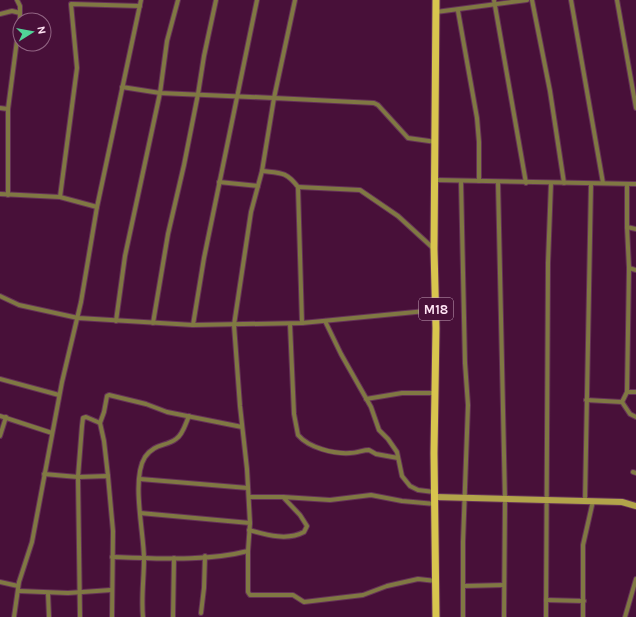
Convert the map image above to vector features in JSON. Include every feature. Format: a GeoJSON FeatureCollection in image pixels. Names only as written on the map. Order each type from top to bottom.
{"type":"FeatureCollection","features":[{"type":"Feature","properties":{"kind":"main road","name":"M18"},"geometry":{"type":"LineString","coordinates":[[436,0],[436,180],[434,249],[436,310],[436,617]]}},
{"type":"Feature","properties":{"kind":"street"},"geometry":{"type":"LineString","coordinates":[[0,14],[12,11],[20,12],[17,0]]}},
{"type":"Feature","properties":{"kind":"street"},"geometry":{"type":"LineString","coordinates":[[14,617],[18,588],[30,552],[59,395],[78,318],[97,207],[141,0]]}},
{"type":"Feature","properties":{"kind":"street"},"geometry":{"type":"LineString","coordinates":[[116,321],[125,256],[160,93],[167,41],[178,0]]}},
{"type":"Feature","properties":{"kind":"street"},"geometry":{"type":"LineString","coordinates":[[153,322],[168,234],[184,165],[216,0]]}},
{"type":"Feature","properties":{"kind":"street"},"geometry":{"type":"LineString","coordinates":[[193,325],[204,258],[236,96],[257,0]]}},
{"type":"Feature","properties":{"kind":"street"},"geometry":{"type":"LineString","coordinates":[[295,0],[274,98],[262,171],[251,212],[234,325],[249,497],[250,523],[248,592],[250,594],[293,595],[304,602],[364,595],[387,586],[418,579],[436,581]]}},
{"type":"Feature","properties":{"kind":"street"},"geometry":{"type":"LineString","coordinates":[[436,12],[458,11],[494,2],[527,0]]}},
{"type":"Feature","properties":{"kind":"street"},"geometry":{"type":"LineString","coordinates":[[532,0],[550,91],[564,183]]}},
{"type":"Feature","properties":{"kind":"street"},"geometry":{"type":"LineString","coordinates":[[571,0],[603,183]]}},
{"type":"Feature","properties":{"kind":"street"},"geometry":{"type":"LineString","coordinates":[[617,0],[636,108]]}},
{"type":"Feature","properties":{"kind":"street"},"geometry":{"type":"LineString","coordinates":[[494,2],[526,183]]}},
{"type":"Feature","properties":{"kind":"street"},"geometry":{"type":"LineString","coordinates":[[60,197],[77,68],[71,4],[140,6]]}},
{"type":"Feature","properties":{"kind":"street"},"geometry":{"type":"LineString","coordinates":[[458,11],[480,142],[479,181]]}},
{"type":"Feature","properties":{"kind":"street"},"geometry":{"type":"LineString","coordinates":[[8,195],[8,109],[15,52]]}},
{"type":"Feature","properties":{"kind":"street"},"geometry":{"type":"LineString","coordinates":[[122,87],[160,93],[374,103],[378,105],[408,138],[436,142]]}},
{"type":"Feature","properties":{"kind":"street"},"geometry":{"type":"LineString","coordinates":[[0,108],[8,109]]}},
{"type":"Feature","properties":{"kind":"street"},"geometry":{"type":"LineString","coordinates":[[262,171],[285,174],[290,177],[298,188],[302,323]]}},
{"type":"Feature","properties":{"kind":"street"},"geometry":{"type":"LineString","coordinates":[[436,180],[636,184]]}},
{"type":"Feature","properties":{"kind":"street"},"geometry":{"type":"LineString","coordinates":[[461,181],[465,363],[468,406],[463,617]]}},
{"type":"Feature","properties":{"kind":"street"},"geometry":{"type":"LineString","coordinates":[[219,182],[258,186]]}},
{"type":"Feature","properties":{"kind":"street"},"geometry":{"type":"LineString","coordinates":[[498,182],[505,500],[504,617]]}},
{"type":"Feature","properties":{"kind":"street"},"geometry":{"type":"LineString","coordinates":[[546,617],[548,263],[551,183]]}},
{"type":"Feature","properties":{"kind":"street"},"geometry":{"type":"LineString","coordinates":[[585,501],[591,184]]}},
{"type":"Feature","properties":{"kind":"street"},"geometry":{"type":"LineString","coordinates":[[622,402],[627,392],[629,268],[627,184]]}},
{"type":"Feature","properties":{"kind":"street"},"geometry":{"type":"LineString","coordinates":[[298,188],[360,190],[398,216],[434,249]]}},
{"type":"Feature","properties":{"kind":"street"},"geometry":{"type":"LineString","coordinates":[[0,194],[60,197],[97,207]]}},
{"type":"Feature","properties":{"kind":"street"},"geometry":{"type":"LineString","coordinates":[[627,228],[636,229]]}},
{"type":"Feature","properties":{"kind":"street"},"geometry":{"type":"LineString","coordinates":[[629,268],[636,270]]}},
{"type":"Feature","properties":{"kind":"street"},"geometry":{"type":"LineString","coordinates":[[0,296],[20,305],[78,318],[193,325],[290,324],[436,310]]}},
{"type":"Feature","properties":{"kind":"street"},"geometry":{"type":"LineString","coordinates":[[325,321],[375,416],[377,427],[391,443],[398,458],[402,476],[410,486],[435,498]]}},
{"type":"Feature","properties":{"kind":"street"},"geometry":{"type":"LineString","coordinates":[[290,324],[294,414],[298,435],[301,439],[316,447],[338,452],[350,454],[369,450],[376,454],[398,458]]}},
{"type":"Feature","properties":{"kind":"street"},"geometry":{"type":"LineString","coordinates":[[0,379],[59,395]]}},
{"type":"Feature","properties":{"kind":"street"},"geometry":{"type":"LineString","coordinates":[[627,392],[636,392]]}},
{"type":"Feature","properties":{"kind":"street"},"geometry":{"type":"LineString","coordinates":[[366,399],[402,393],[435,393]]}},
{"type":"Feature","properties":{"kind":"street"},"geometry":{"type":"LineString","coordinates":[[112,617],[112,511],[104,441],[100,423],[104,412],[106,396],[109,395],[146,404],[167,412],[190,416],[209,422],[227,423],[242,427]]}},
{"type":"Feature","properties":{"kind":"street"},"geometry":{"type":"LineString","coordinates":[[586,400],[622,402]]}},
{"type":"Feature","properties":{"kind":"street"},"geometry":{"type":"LineString","coordinates":[[622,402],[630,414],[636,417]]}},
{"type":"Feature","properties":{"kind":"street"},"geometry":{"type":"LineString","coordinates":[[0,416],[52,433]]}},
{"type":"Feature","properties":{"kind":"street"},"geometry":{"type":"LineString","coordinates":[[143,617],[144,558],[140,513],[141,466],[148,454],[160,445],[176,439],[190,416]]}},
{"type":"Feature","properties":{"kind":"street"},"geometry":{"type":"LineString","coordinates":[[0,436],[6,417]]}},
{"type":"Feature","properties":{"kind":"street"},"geometry":{"type":"LineString","coordinates":[[80,617],[78,477],[83,418],[91,418],[100,423]]}},
{"type":"Feature","properties":{"kind":"street"},"geometry":{"type":"LineString","coordinates":[[44,474],[78,477],[108,476]]}},
{"type":"Feature","properties":{"kind":"street"},"geometry":{"type":"LineString","coordinates":[[140,479],[248,488]]}},
{"type":"Feature","properties":{"kind":"street"},"geometry":{"type":"LineString","coordinates":[[249,497],[283,497],[330,500],[371,495],[402,502],[435,498],[622,502],[636,506]]}},
{"type":"Feature","properties":{"kind":"street"},"geometry":{"type":"LineString","coordinates":[[249,530],[274,536],[297,535],[304,532],[306,529],[306,523],[283,497]]}},
{"type":"Feature","properties":{"kind":"street"},"geometry":{"type":"LineString","coordinates":[[583,617],[583,545],[593,501]]}},
{"type":"Feature","properties":{"kind":"street"},"geometry":{"type":"LineString","coordinates":[[140,513],[250,523]]}},
{"type":"Feature","properties":{"kind":"street"},"geometry":{"type":"LineString","coordinates":[[112,557],[174,558],[227,556],[248,551]]}},
{"type":"Feature","properties":{"kind":"street"},"geometry":{"type":"LineString","coordinates":[[201,613],[204,588],[205,556]]}},
{"type":"Feature","properties":{"kind":"street"},"geometry":{"type":"LineString","coordinates":[[173,617],[174,558]]}},
{"type":"Feature","properties":{"kind":"street"},"geometry":{"type":"LineString","coordinates":[[624,617],[636,579]]}},
{"type":"Feature","properties":{"kind":"street"},"geometry":{"type":"LineString","coordinates":[[0,582],[18,588],[48,593],[79,593],[111,590]]}},
{"type":"Feature","properties":{"kind":"street"},"geometry":{"type":"LineString","coordinates":[[463,586],[504,585]]}},
{"type":"Feature","properties":{"kind":"street"},"geometry":{"type":"LineString","coordinates":[[48,593],[49,617]]}},
{"type":"Feature","properties":{"kind":"street"},"geometry":{"type":"LineString","coordinates":[[546,600],[584,601]]}}]}
